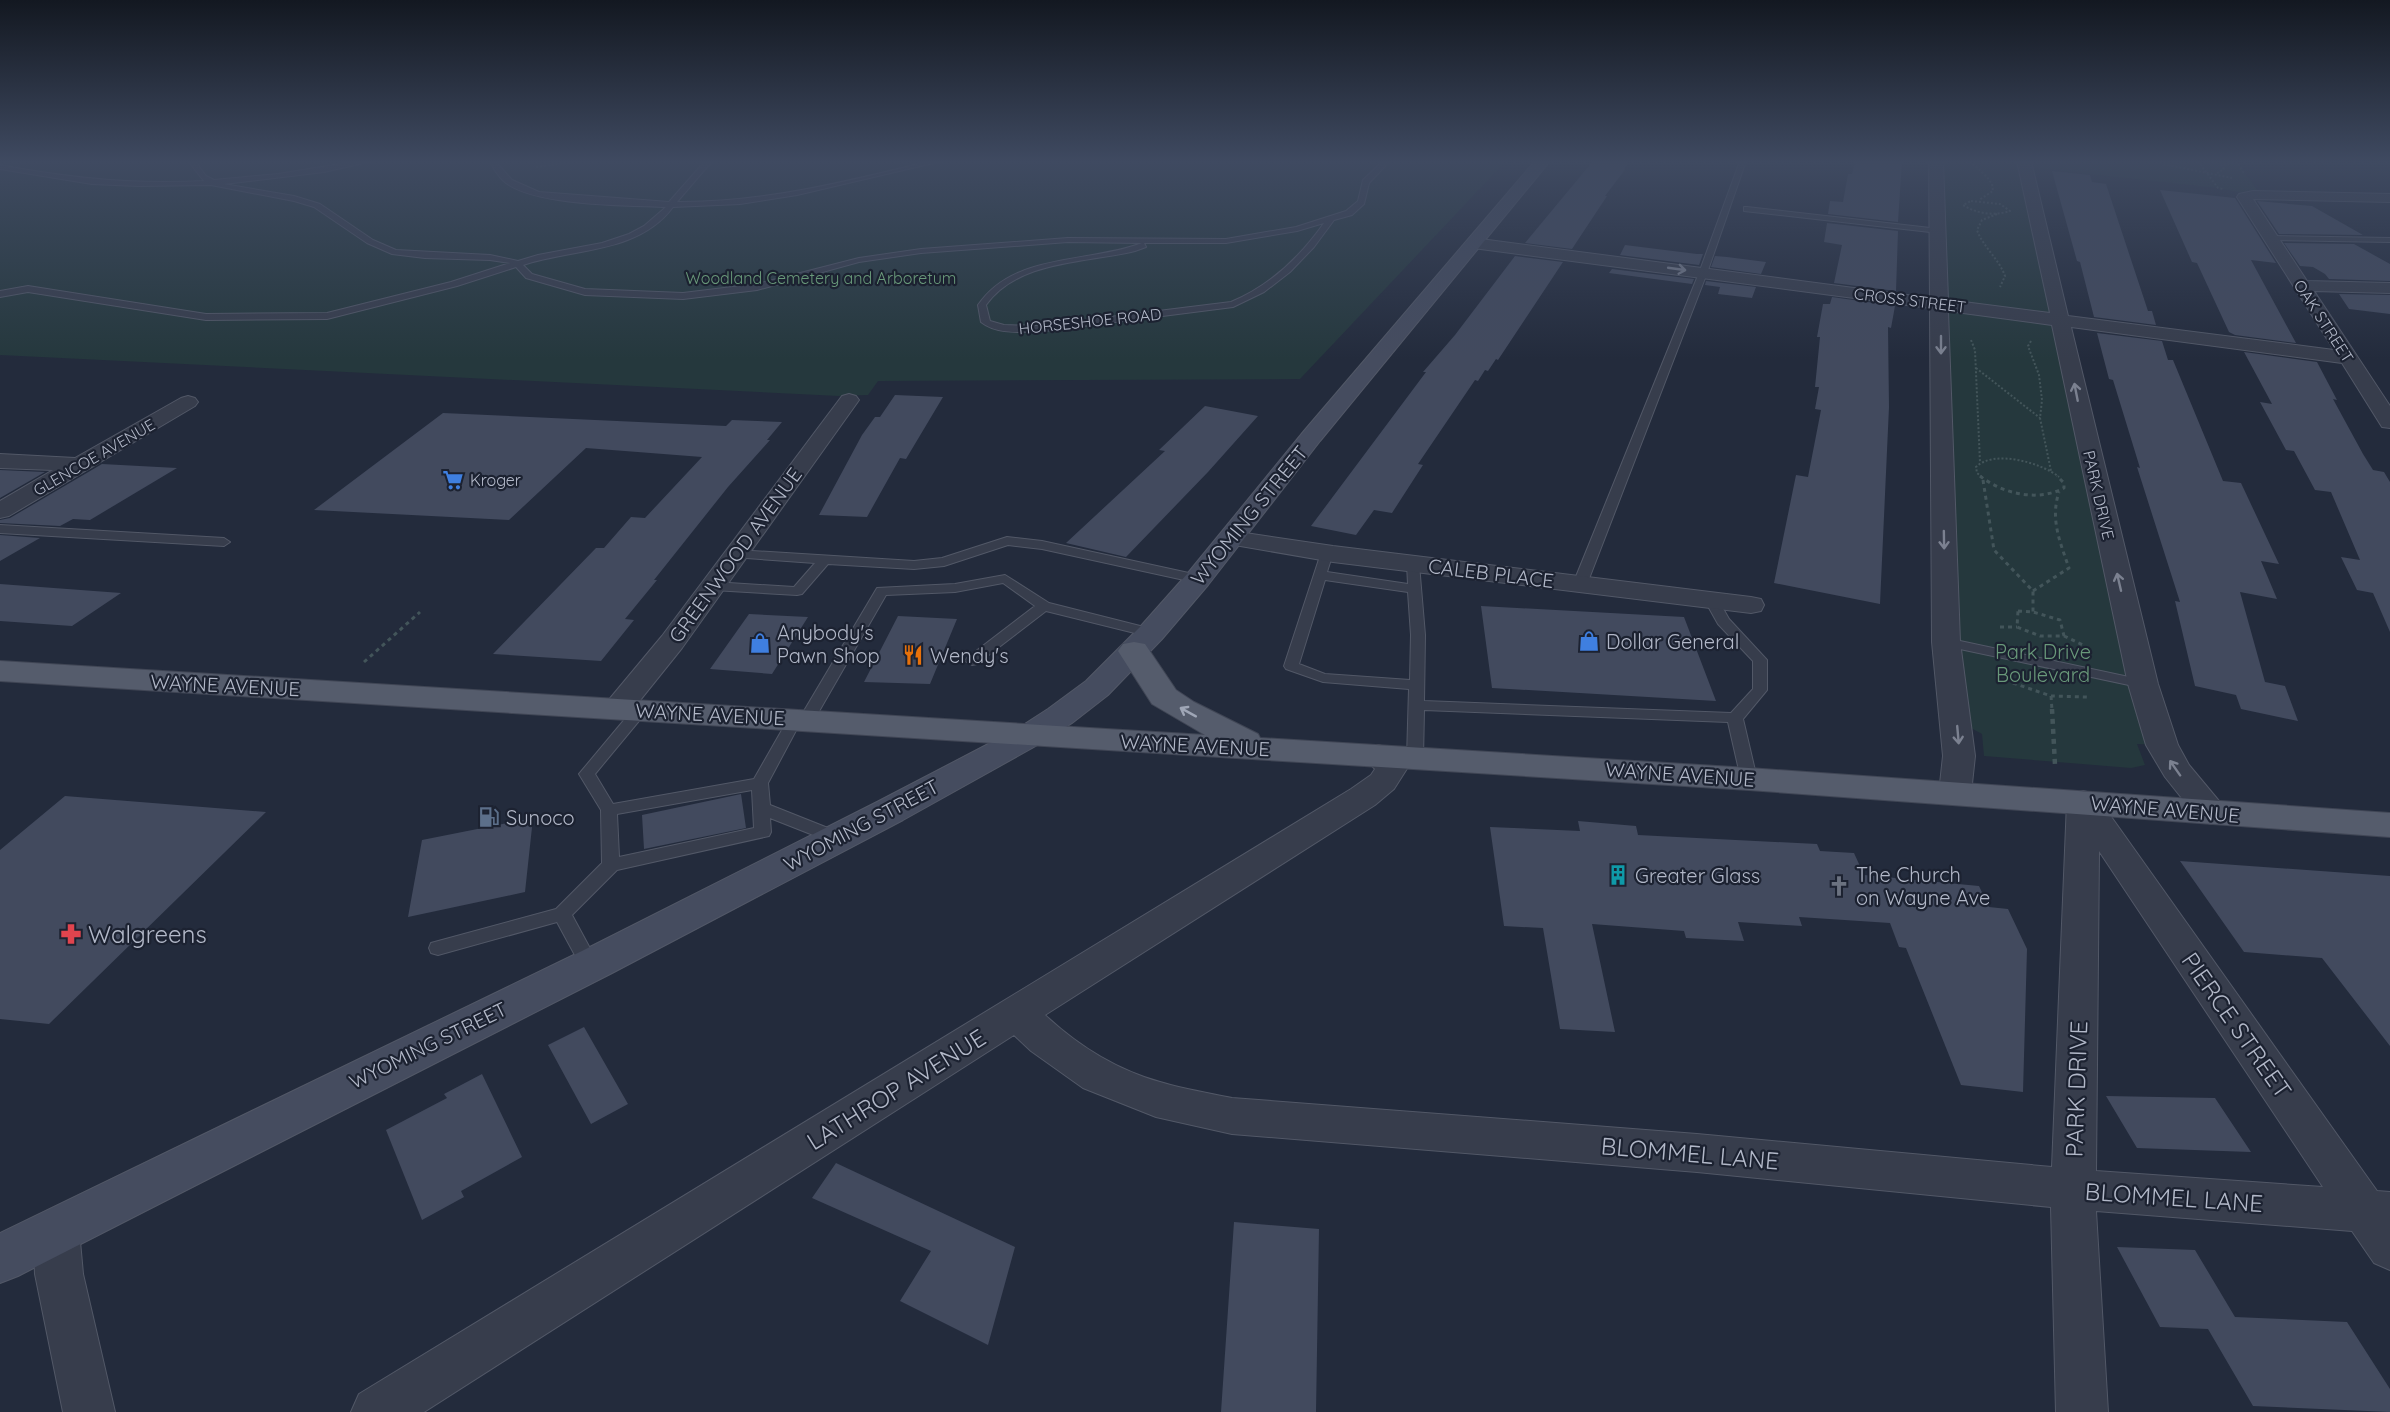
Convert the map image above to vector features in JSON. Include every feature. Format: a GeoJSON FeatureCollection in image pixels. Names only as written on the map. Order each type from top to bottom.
{"type":"FeatureCollection","features":[{"type":"Feature","properties":{"kind":"main road"},"geometry":{"type":"LineString","coordinates":[[1142,642],[1164,697],[1182,710],[1258,749]]}},
{"type":"Feature","properties":{"kind":"main road","name":"WAYNE AVENUE"},"geometry":{"type":"LineString","coordinates":[[0,671],[1749,779],[2390,825]]}},
{"type":"Feature","properties":{"kind":"street","name":"WYOMING STREET"},"geometry":{"type":"LineString","coordinates":[[0,1259],[590,965],[837,838],[1029,736],[1082,700],[1142,642],[1198,579],[1312,436],[1487,227]]}},
{"type":"Feature","properties":{"kind":"street"},"geometry":{"type":"LineString","coordinates":[[1939,227],[1946,642],[1959,756],[1955,793]]}},
{"type":"Feature","properties":{"kind":"street","name":"PARK DRIVE"},"geometry":{"type":"LineString","coordinates":[[2039,227],[2143,684],[2162,745],[2176,770],[2212,813]]}},
{"type":"Feature","properties":{"kind":"street","name":"OAK STREET"},"geometry":{"type":"LineString","coordinates":[[2262,227],[2390,422]]}},
{"type":"Feature","properties":{"kind":"street","name":"CROSS STREET"},"geometry":{"type":"LineString","coordinates":[[1473,243],[2348,358]]}},
{"type":"Feature","properties":{"kind":"street"},"geometry":{"type":"LineString","coordinates":[[2301,286],[2389,289]]}},
{"type":"Feature","properties":{"kind":"street","name":"GREENWOOD AVENUE"},"geometry":{"type":"LineString","coordinates":[[629,709],[713,586],[849,400]]}},
{"type":"Feature","properties":{"kind":"street","name":"GLENCOE AVENUE"},"geometry":{"type":"LineString","coordinates":[[0,511],[188,402]]}},
{"type":"Feature","properties":{"kind":"street"},"geometry":{"type":"LineString","coordinates":[[0,461],[80,465]]}},
{"type":"Feature","properties":{"kind":"street","name":"CALEB PLACE"},"geometry":{"type":"LineString","coordinates":[[1232,538],[1324,564],[1415,576],[1580,584],[1751,605]]}},
{"type":"Feature","properties":{"kind":"street","name":"LATHROP AVENUE"},"geometry":{"type":"LineString","coordinates":[[377,1412],[1363,797],[1383,782],[1396,757]]}},
{"type":"Feature","properties":{"kind":"street","name":"PARK DRIVE"},"geometry":{"type":"LineString","coordinates":[[2082,1412],[2073,1189],[2083,802]]}},
{"type":"Feature","properties":{"kind":"street","name":"PIERCE STREET"},"geometry":{"type":"LineString","coordinates":[[2083,802],[2377,1212],[2390,1248]]}},
{"type":"Feature","properties":{"kind":"street","name":"BLOMMEL LANE"},"geometry":{"type":"LineString","coordinates":[[1017,1013],[1045,1040],[1098,1076],[1156,1100],[1232,1116],[1697,1153],[2073,1189],[2377,1212]]}},
{"type":"Feature","properties":{"kind":"street"},"geometry":{"type":"LineString","coordinates":[[56,1230],[59,1274],[89,1412]]}},
{"type":"Feature","properties":{"kind":"lane"},"geometry":{"type":"LineString","coordinates":[[349,227],[364,240],[391,251],[499,259],[518,263]]}},
{"type":"Feature","properties":{"kind":"lane"},"geometry":{"type":"LineString","coordinates":[[0,284],[202,316],[327,316],[454,284],[518,263],[627,238],[648,227]]}},
{"type":"Feature","properties":{"kind":"lane"},"geometry":{"type":"LineString","coordinates":[[518,263],[522,271],[530,276],[585,292],[683,296],[768,285],[847,263],[889,255],[1068,240],[1226,241],[1296,227]]}},
{"type":"Feature","properties":{"kind":"lane","name":"HORSESHOE ROAD"},"geometry":{"type":"LineString","coordinates":[[1151,241],[1139,248],[1055,264],[1006,280],[993,288],[982,305],[986,322],[994,327],[1014,330],[1037,329],[1233,304],[1249,299],[1263,290],[1317,239],[1325,227]]}},
{"type":"Feature","properties":{"kind":"lane"},"geometry":{"type":"LineString","coordinates":[[1580,584],[1719,227]]}},
{"type":"Feature","properties":{"kind":"lane"},"geometry":{"type":"LineString","coordinates":[[1905,227],[1939,231]]}},
{"type":"Feature","properties":{"kind":"lane"},"geometry":{"type":"LineString","coordinates":[[2269,238],[2390,240]]}},
{"type":"Feature","properties":{"kind":"lane"},"geometry":{"type":"LineString","coordinates":[[0,294],[28,289]]}},
{"type":"Feature","properties":{"kind":"lane"},"geometry":{"type":"LineString","coordinates":[[0,529],[224,542]]}},
{"type":"Feature","properties":{"kind":"lane"},"geometry":{"type":"LineString","coordinates":[[736,554],[914,565],[944,562],[1007,541],[1042,545],[1198,579]]}},
{"type":"Feature","properties":{"kind":"lane"},"geometry":{"type":"LineString","coordinates":[[713,586],[797,591],[824,560]]}},
{"type":"Feature","properties":{"kind":"lane"},"geometry":{"type":"LineString","coordinates":[[1324,564],[1291,666],[1323,678],[1417,685]]}},
{"type":"Feature","properties":{"kind":"lane"},"geometry":{"type":"LineString","coordinates":[[1396,757],[1416,705],[1415,576]]}},
{"type":"Feature","properties":{"kind":"lane"},"geometry":{"type":"LineString","coordinates":[[438,948],[562,914],[611,866],[697,844],[763,832],[760,783],[882,591],[955,588],[1005,579],[1044,606],[1142,642]]}},
{"type":"Feature","properties":{"kind":"lane"},"geometry":{"type":"LineString","coordinates":[[1711,599],[1723,621],[1760,660],[1760,690],[1735,718]]}},
{"type":"Feature","properties":{"kind":"lane"},"geometry":{"type":"LineString","coordinates":[[972,661],[1044,606]]}},
{"type":"Feature","properties":{"kind":"lane"},"geometry":{"type":"LineString","coordinates":[[1946,642],[2143,684]]}},
{"type":"Feature","properties":{"kind":"lane"},"geometry":{"type":"LineString","coordinates":[[1416,705],[1735,718]]}},
{"type":"Feature","properties":{"kind":"lane"},"geometry":{"type":"LineString","coordinates":[[611,866],[609,810],[587,774],[629,709]]}},
{"type":"Feature","properties":{"kind":"lane"},"geometry":{"type":"LineString","coordinates":[[1735,718],[1749,779]]}},
{"type":"Feature","properties":{"kind":"lane"},"geometry":{"type":"LineString","coordinates":[[609,810],[698,798],[760,783]]}},
{"type":"Feature","properties":{"kind":"lane"},"geometry":{"type":"LineString","coordinates":[[761,808],[837,838]]}},
{"type":"Feature","properties":{"kind":"lane"},"geometry":{"type":"LineString","coordinates":[[562,914],[590,965]]}},
{"type":"Feature","properties":{"kind":"path"},"geometry":{"type":"LineString","coordinates":[[1979,227],[1977,230],[1980,242],[2002,266],[2005,276],[1996,294]]}},
{"type":"Feature","properties":{"kind":"path"},"geometry":{"type":"LineString","coordinates":[[1970,338],[1975,350],[1980,463]]}},
{"type":"Feature","properties":{"kind":"path"},"geometry":{"type":"LineString","coordinates":[[2032,338],[2028,346],[2039,375],[2042,400],[2040,418],[2051,471]]}},
{"type":"Feature","properties":{"kind":"path"},"geometry":{"type":"LineString","coordinates":[[1976,368],[2040,418]]}},
{"type":"Feature","properties":{"kind":"path"},"geometry":{"type":"LineString","coordinates":[[2012,459],[2051,471],[2064,483],[2064,488],[2049,495],[2021,493],[1993,485],[1977,473],[1976,467],[1980,463],[2012,459]]}},
{"type":"Feature","properties":{"kind":"path"},"geometry":{"type":"LineString","coordinates":[[1983,479],[1994,550],[2033,591],[2033,612]]}},
{"type":"Feature","properties":{"kind":"path"},"geometry":{"type":"LineString","coordinates":[[2033,591],[2069,568],[2054,523],[2054,503],[2059,492]]}},
{"type":"Feature","properties":{"kind":"path"},"geometry":{"type":"LineString","coordinates":[[2018,611],[2033,612],[2060,620],[2064,636],[2047,639],[2017,627],[2018,611]]}},
{"type":"Feature","properties":{"kind":"path"},"geometry":{"type":"LineString","coordinates":[[332,691],[420,612]]}},
{"type":"Feature","properties":{"kind":"path"},"geometry":{"type":"LineString","coordinates":[[2051,696],[2055,765]]}},
{"type":"Feature","properties":{"kind":"green space","name":"Woodland Cemetery and Arboretum"},"geometry":{"type":"Polygon","coordinates":[[[0,227],[1444,227],[1300,379],[878,381],[868,395],[839,396],[0,355],[0,227]]]}},
{"type":"Feature","properties":{"kind":"green space","name":"Park Drive Boulevard"},"geometry":{"type":"Polygon","coordinates":[[[1938,227],[2040,227],[2162,745],[2137,744],[2145,765],[2131,768],[1984,756],[1982,734],[1956,720],[1938,227]]]}},
{"type":"Feature","properties":{"kind":"building"},"geometry":{"type":"Polygon","coordinates":[[[1538,227],[1587,227],[1572,249],[1525,243],[1538,227]]]}},
{"type":"Feature","properties":{"kind":"building"},"geometry":{"type":"Polygon","coordinates":[[[1826,227],[1862,227],[1898,231],[1896,291],[1834,283],[1842,245],[1824,242],[1826,227]]]}},
{"type":"Feature","properties":{"kind":"building"},"geometry":{"type":"Polygon","coordinates":[[[2068,227],[2120,227],[2148,311],[2152,311],[2156,325],[2094,317],[2080,262],[2077,261],[2068,227]]]}},
{"type":"Feature","properties":{"kind":"building"},"geometry":{"type":"Polygon","coordinates":[[[2176,227],[2253,227],[2276,263],[2251,260],[2296,343],[2235,335],[2229,332],[2197,263],[2192,262],[2176,227]]]}},
{"type":"Feature","properties":{"kind":"building"},"geometry":{"type":"Polygon","coordinates":[[[2274,227],[2349,227],[2363,235],[2279,234],[2274,227]]]}},
{"type":"Feature","properties":{"kind":"building"},"geometry":{"type":"Polygon","coordinates":[[[2284,243],[2354,244],[2390,264],[2390,281],[2329,279],[2313,267],[2300,266],[2284,243]]]}},
{"type":"Feature","properties":{"kind":"building"},"geometry":{"type":"Polygon","coordinates":[[[1625,245],[1703,254],[1699,265],[1620,255],[1625,245]]]}},
{"type":"Feature","properties":{"kind":"building"},"geometry":{"type":"Polygon","coordinates":[[[1515,256],[1563,262],[1498,360],[1496,359],[1488,371],[1485,370],[1478,381],[1475,380],[1418,464],[1423,465],[1392,513],[1374,510],[1356,535],[1311,526],[1426,372],[1423,372],[1455,335],[1515,256]]]}},
{"type":"Feature","properties":{"kind":"building"},"geometry":{"type":"Polygon","coordinates":[[[1715,256],[1766,262],[1761,274],[1711,267],[1715,256]]]}},
{"type":"Feature","properties":{"kind":"building"},"geometry":{"type":"Polygon","coordinates":[[[1612,269],[1694,279],[1692,284],[1609,273],[1612,269]]]}},
{"type":"Feature","properties":{"kind":"building"},"geometry":{"type":"Polygon","coordinates":[[[1706,281],[1756,287],[1752,298],[1718,294],[1720,287],[1705,285],[1706,281]]]}},
{"type":"Feature","properties":{"kind":"building"},"geometry":{"type":"Polygon","coordinates":[[[2339,294],[2390,295],[2390,314],[2349,309],[2339,294]]]}},
{"type":"Feature","properties":{"kind":"building"},"geometry":{"type":"Polygon","coordinates":[[[1832,297],[1895,306],[1891,328],[1888,327],[1889,407],[1880,604],[1774,583],[1796,475],[1808,477],[1821,410],[1815,409],[1819,387],[1815,387],[1820,337],[1817,337],[1823,304],[1830,304],[1832,297]]]}},
{"type":"Feature","properties":{"kind":"building"},"geometry":{"type":"Polygon","coordinates":[[[2097,333],[2162,341],[2168,360],[2173,360],[2223,481],[2241,483],[2279,564],[2261,561],[2277,599],[2240,592],[2265,682],[2285,686],[2298,721],[2241,709],[2236,695],[2195,686],[2175,601],[2180,602],[2137,467],[2140,468],[2113,380],[2109,379],[2097,333]]]}},
{"type":"Feature","properties":{"kind":"building"},"geometry":{"type":"Polygon","coordinates":[[[2244,352],[2317,362],[2337,400],[2333,399],[2363,454],[2373,470],[2384,472],[2390,482],[2390,632],[2373,593],[2357,590],[2341,557],[2360,560],[2331,492],[2315,490],[2294,451],[2286,450],[2260,402],[2272,404],[2244,352]]]}},
{"type":"Feature","properties":{"kind":"building"},"geometry":{"type":"Polygon","coordinates":[[[895,395],[943,397],[906,459],[900,458],[867,517],[819,515],[862,435],[875,417],[880,417],[895,395]]]}},
{"type":"Feature","properties":{"kind":"building"},"geometry":{"type":"Polygon","coordinates":[[[1205,406],[1258,416],[1126,557],[1066,543],[1165,451],[1159,450],[1205,406]]]}},
{"type":"Feature","properties":{"kind":"building"},"geometry":{"type":"Polygon","coordinates":[[[443,413],[726,426],[732,420],[782,422],[767,440],[770,440],[728,487],[654,580],[657,580],[625,619],[634,620],[601,661],[493,654],[596,548],[604,548],[631,517],[645,518],[702,457],[586,448],[509,520],[314,510],[443,413]]]}},
{"type":"Feature","properties":{"kind":"building"},"geometry":{"type":"Polygon","coordinates":[[[102,464],[177,468],[90,520],[73,519],[60,526],[0,523],[0,520],[10,518],[102,464]]]}},
{"type":"Feature","properties":{"kind":"building"},"geometry":{"type":"Polygon","coordinates":[[[0,470],[45,472],[0,498],[0,470]]]}},
{"type":"Feature","properties":{"kind":"building"},"geometry":{"type":"Polygon","coordinates":[[[0,535],[40,538],[0,561],[0,535]]]}},
{"type":"Feature","properties":{"kind":"building"},"geometry":{"type":"Polygon","coordinates":[[[0,584],[121,593],[72,626],[0,621],[0,584]]]}},
{"type":"Feature","properties":{"kind":"building","name":"Dollar General"},"geometry":{"type":"Polygon","coordinates":[[[1481,606],[1684,617],[1716,701],[1492,688],[1481,606]]]}},
{"type":"Feature","properties":{"kind":"building","name":"Anybody's Pawn Shop"},"geometry":{"type":"Polygon","coordinates":[[[749,614],[808,617],[772,674],[710,669],[749,614]]]}},
{"type":"Feature","properties":{"kind":"building"},"geometry":{"type":"Polygon","coordinates":[[[898,616],[957,619],[930,684],[864,682],[898,616]]]}},
{"type":"Feature","properties":{"kind":"building"},"geometry":{"type":"Polygon","coordinates":[[[741,794],[746,828],[644,849],[642,815],[741,794]]]}},
{"type":"Feature","properties":{"kind":"building","name":"Walgreens"},"geometry":{"type":"Polygon","coordinates":[[[65,796],[266,812],[49,1024],[0,1019],[0,850],[65,796]]]}},
{"type":"Feature","properties":{"kind":"building"},"geometry":{"type":"Polygon","coordinates":[[[533,818],[525,892],[408,917],[422,840],[533,818]]]}},
{"type":"Feature","properties":{"kind":"building"},"geometry":{"type":"Polygon","coordinates":[[[1578,821],[1636,826],[1638,835],[1817,844],[1820,851],[1854,853],[1864,875],[1979,886],[1989,907],[2008,909],[2027,949],[2023,1092],[1961,1085],[1906,948],[1899,947],[1890,923],[1799,917],[1802,926],[1738,922],[1744,941],[1686,938],[1684,931],[1592,924],[1615,1032],[1560,1029],[1543,928],[1504,926],[1490,827],[1580,831],[1578,821]]]}},
{"type":"Feature","properties":{"kind":"building"},"geometry":{"type":"Polygon","coordinates":[[[2180,861],[2390,876],[2390,1046],[2322,958],[2244,952],[2180,861]]]}},
{"type":"Feature","properties":{"kind":"building"},"geometry":{"type":"Polygon","coordinates":[[[584,1027],[628,1104],[591,1124],[548,1045],[584,1027]]]}},
{"type":"Feature","properties":{"kind":"building"},"geometry":{"type":"Polygon","coordinates":[[[482,1074],[522,1157],[461,1191],[464,1197],[422,1220],[386,1130],[447,1098],[444,1094],[482,1074]]]}},
{"type":"Feature","properties":{"kind":"building"},"geometry":{"type":"Polygon","coordinates":[[[2106,1096],[2215,1098],[2251,1152],[2137,1148],[2106,1096]]]}},
{"type":"Feature","properties":{"kind":"building"},"geometry":{"type":"Polygon","coordinates":[[[836,1163],[1015,1247],[988,1345],[900,1301],[931,1251],[812,1198],[836,1163]]]}},
{"type":"Feature","properties":{"kind":"building"},"geometry":{"type":"Polygon","coordinates":[[[1234,1222],[1319,1229],[1316,1412],[1221,1412],[1234,1222]]]}},
{"type":"Feature","properties":{"kind":"building"},"geometry":{"type":"Polygon","coordinates":[[[2117,1247],[2195,1250],[2235,1317],[2347,1322],[2390,1389],[2390,1412],[2253,1406],[2208,1329],[2160,1327],[2117,1247]]]}},
{"type":"Feature","properties":{"kind":"place","name":"Kroger"},"geometry":{"type":"Point","coordinates":[453,480]}},
{"type":"Feature","properties":{"kind":"place","name":"Dollar General"},"geometry":{"type":"Point","coordinates":[1589,641]}},
{"type":"Feature","properties":{"kind":"place","name":"Anybody's Pawn Shop"},"geometry":{"type":"Point","coordinates":[760,643]}},
{"type":"Feature","properties":{"kind":"place","name":"Wendy's"},"geometry":{"type":"Point","coordinates":[913,655]}},
{"type":"Feature","properties":{"kind":"place","name":"Sunoco"},"geometry":{"type":"Point","coordinates":[489,817]}},
{"type":"Feature","properties":{"kind":"place","name":"Greater Glass"},"geometry":{"type":"Point","coordinates":[1618,875]}},
{"type":"Feature","properties":{"kind":"place","name":"The Church on Wayne Ave"},"geometry":{"type":"Point","coordinates":[1839,886]}},
{"type":"Feature","properties":{"kind":"place","name":"Walgreens"},"geometry":{"type":"Point","coordinates":[71,934]}}]}
